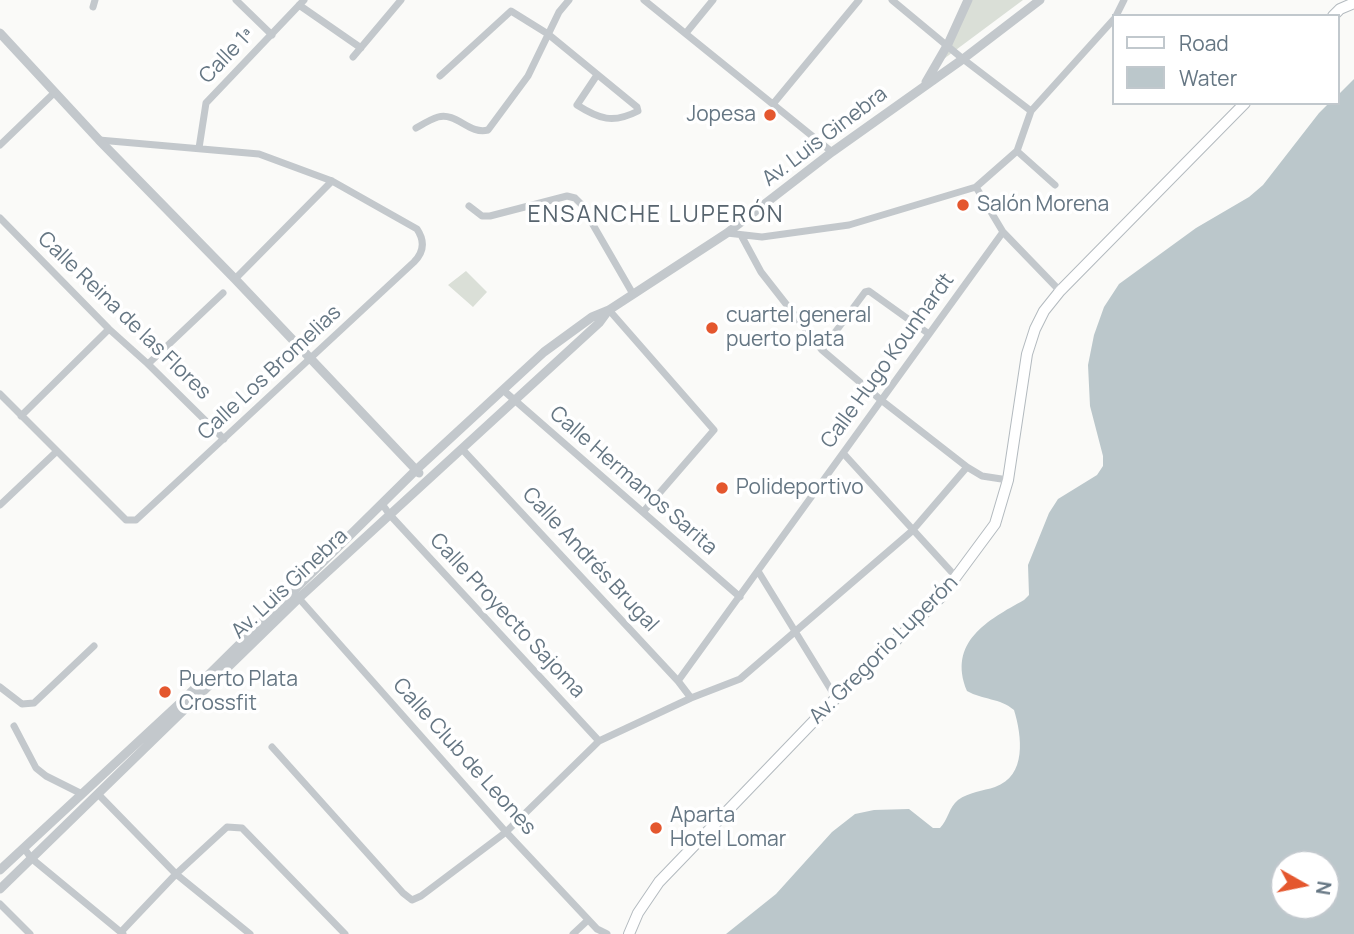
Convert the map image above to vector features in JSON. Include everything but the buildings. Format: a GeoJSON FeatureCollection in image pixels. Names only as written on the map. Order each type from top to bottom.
{"type":"FeatureCollection","features":[{"type":"Feature","properties":{"kind":"main road"},"geometry":{"type":"LineString","coordinates":[[1335,14],[1354,3]]}},
{"type":"Feature","properties":{"kind":"main road","name":"Av. Gregorio Luperón"},"geometry":{"type":"LineString","coordinates":[[629,934],[638,913],[659,882],[836,698],[941,597],[957,578],[995,524],[1008,481],[1027,354],[1040,320],[1060,291],[1243,105]]}},
{"type":"Feature","properties":{"kind":"street"},"geometry":{"type":"LineString","coordinates":[[236,0],[272,35]]}},
{"type":"Feature","properties":{"kind":"street"},"geometry":{"type":"LineString","coordinates":[[353,57],[401,0]]}},
{"type":"Feature","properties":{"kind":"street"},"geometry":{"type":"LineString","coordinates":[[416,128],[437,117],[446,117],[477,131],[488,130],[528,76],[559,12],[569,0]]}},
{"type":"Feature","properties":{"kind":"street"},"geometry":{"type":"LineString","coordinates":[[644,0],[832,152]]}},
{"type":"Feature","properties":{"kind":"street"},"geometry":{"type":"LineString","coordinates":[[686,33],[713,0]]}},
{"type":"Feature","properties":{"kind":"street"},"geometry":{"type":"LineString","coordinates":[[773,104],[859,0]]}},
{"type":"Feature","properties":{"kind":"street"},"geometry":{"type":"LineString","coordinates":[[892,0],[1031,111]]}},
{"type":"Feature","properties":{"kind":"street"},"geometry":{"type":"LineString","coordinates":[[924,86],[948,44],[968,0]]}},
{"type":"Feature","properties":{"kind":"street","name":"Av. Luis Ginebra"},"geometry":{"type":"LineString","coordinates":[[0,870],[179,704],[291,590],[544,352],[592,317],[609,310],[727,233],[832,152],[963,59],[1040,0]]}},
{"type":"Feature","properties":{"kind":"street"},"geometry":{"type":"LineString","coordinates":[[301,3],[361,48]]}},
{"type":"Feature","properties":{"kind":"street","name":"Calle 1ª"},"geometry":{"type":"LineString","coordinates":[[199,148],[206,103],[301,3]]}},
{"type":"Feature","properties":{"kind":"street"},"geometry":{"type":"LineString","coordinates":[[440,76],[509,11],[548,34],[638,107],[638,111],[621,118],[605,119],[597,118],[577,105],[597,75]]}},
{"type":"Feature","properties":{"kind":"street"},"geometry":{"type":"LineString","coordinates":[[727,233],[762,237],[849,225],[976,187],[1017,151],[1031,111],[1112,21]]}},
{"type":"Feature","properties":{"kind":"street"},"geometry":{"type":"LineString","coordinates":[[0,33],[54,93],[235,279],[425,481]]}},
{"type":"Feature","properties":{"kind":"street"},"geometry":{"type":"LineString","coordinates":[[0,145],[54,93]]}},
{"type":"Feature","properties":{"kind":"street"},"geometry":{"type":"LineString","coordinates":[[99,140],[259,154],[332,181],[235,279]]}},
{"type":"Feature","properties":{"kind":"street"},"geometry":{"type":"LineString","coordinates":[[1017,151],[1055,184]]}},
{"type":"Feature","properties":{"kind":"street","name":"Calle Los Bromelias"},"geometry":{"type":"LineString","coordinates":[[56,452],[126,520],[136,520],[414,262],[422,250],[423,242],[417,229],[332,181]]}},
{"type":"Feature","properties":{"kind":"street"},"geometry":{"type":"LineString","coordinates":[[976,187],[1003,232],[1060,291]]}},
{"type":"Feature","properties":{"kind":"street"},"geometry":{"type":"LineString","coordinates":[[469,206],[482,216],[490,216],[567,196],[575,198],[633,294]]}},
{"type":"Feature","properties":{"kind":"street","name":"Calle Reina de las Flores"},"geometry":{"type":"LineString","coordinates":[[0,218],[109,329],[148,363],[224,439]]}},
{"type":"Feature","properties":{"kind":"street","name":"Calle Hugo Kounhardt"},"geometry":{"type":"LineString","coordinates":[[678,681],[1003,232]]}},
{"type":"Feature","properties":{"kind":"street"},"geometry":{"type":"LineString","coordinates":[[741,235],[761,272],[822,350],[967,467],[982,477],[1008,481]]}},
{"type":"Feature","properties":{"kind":"street"},"geometry":{"type":"LineString","coordinates":[[822,350],[865,292],[869,291],[929,334]]}},
{"type":"Feature","properties":{"kind":"street"},"geometry":{"type":"LineString","coordinates":[[148,363],[223,293]]}},
{"type":"Feature","properties":{"kind":"street"},"geometry":{"type":"LineString","coordinates":[[609,310],[714,430],[643,512]]}},
{"type":"Feature","properties":{"kind":"street","name":"Av. Luis Ginebra"},"geometry":{"type":"LineString","coordinates":[[0,890],[299,598],[599,323],[609,310]]}},
{"type":"Feature","properties":{"kind":"street"},"geometry":{"type":"LineString","coordinates":[[21,416],[109,329]]}},
{"type":"Feature","properties":{"kind":"street","name":"Calle Hermanos Sarita"},"geometry":{"type":"LineString","coordinates":[[503,390],[740,597]]}},
{"type":"Feature","properties":{"kind":"street"},"geometry":{"type":"LineString","coordinates":[[0,394],[56,452],[0,505]]}},
{"type":"Feature","properties":{"kind":"street","name":"Calle Andrés Brugal"},"geometry":{"type":"LineString","coordinates":[[462,449],[691,698]]}},
{"type":"Feature","properties":{"kind":"street"},"geometry":{"type":"LineString","coordinates":[[843,453],[957,578]]}},
{"type":"Feature","properties":{"kind":"street"},"geometry":{"type":"LineString","coordinates":[[272,747],[412,900],[506,832],[599,741],[691,698],[740,679],[912,531],[967,467]]}},
{"type":"Feature","properties":{"kind":"street","name":"Calle Proyecto Sajoma"},"geometry":{"type":"LineString","coordinates":[[382,503],[390,515],[599,741]]}},
{"type":"Feature","properties":{"kind":"street"},"geometry":{"type":"LineString","coordinates":[[758,571],[836,698]]}},
{"type":"Feature","properties":{"kind":"street","name":"Calle Club de Leones"},"geometry":{"type":"LineString","coordinates":[[291,590],[506,832],[588,920],[607,934]]}},
{"type":"Feature","properties":{"kind":"street"},"geometry":{"type":"LineString","coordinates":[[0,687],[22,704],[34,703],[94,646]]}},
{"type":"Feature","properties":{"kind":"street"},"geometry":{"type":"LineString","coordinates":[[14,726],[36,768],[82,794]]}},
{"type":"Feature","properties":{"kind":"street"},"geometry":{"type":"LineString","coordinates":[[99,795],[176,874],[250,934]]}},
{"type":"Feature","properties":{"kind":"street"},"geometry":{"type":"LineString","coordinates":[[24,848],[31,858],[122,933],[176,874],[227,827],[235,826],[242,828],[345,934]]}},
{"type":"Feature","properties":{"kind":"street"},"geometry":{"type":"LineString","coordinates":[[0,904],[30,934]]}},
{"type":"Feature","properties":{"kind":"street"},"geometry":{"type":"LineString","coordinates":[[573,934],[588,920]]}},
{"type":"Feature","properties":{"kind":"shaded area"},"geometry":{"type":"Polygon","coordinates":[[[968,0],[1023,0],[937,64],[968,0]]]}},
{"type":"Feature","properties":{"kind":"shaded area"},"geometry":{"type":"Polygon","coordinates":[[[466,271],[487,292],[473,307],[448,285],[466,271]]]}},
{"type":"Feature","properties":{"kind":"water"},"geometry":{"type":"Polygon","coordinates":[[[1354,79],[1354,934],[726,934],[776,894],[832,832],[855,814],[874,810],[909,809],[933,828],[940,828],[953,806],[962,797],[995,787],[1013,774],[1020,754],[1019,731],[1014,710],[1003,703],[967,691],[962,674],[962,659],[974,635],[1029,595],[1028,565],[1049,513],[1058,499],[1097,475],[1103,466],[1103,456],[1090,406],[1088,365],[1094,335],[1104,307],[1119,284],[1196,228],[1249,197],[1263,185],[1319,113],[1327,105],[1340,105],[1340,93],[1354,79]]]}},
{"type":"Feature","properties":{"kind":"place","name":"Jopesa"},"geometry":{"type":"Point","coordinates":[770,115]}},
{"type":"Feature","properties":{"kind":"place","name":"Salón Morena"},"geometry":{"type":"Point","coordinates":[963,205]}},
{"type":"Feature","properties":{"kind":"place","name":"cuartel general puerto plata"},"geometry":{"type":"Point","coordinates":[712,328]}},
{"type":"Feature","properties":{"kind":"place","name":"Polideportivo"},"geometry":{"type":"Point","coordinates":[722,488]}},
{"type":"Feature","properties":{"kind":"place","name":"Puerto Plata Crossfit"},"geometry":{"type":"Point","coordinates":[165,692]}},
{"type":"Feature","properties":{"kind":"place","name":"Aparta Hotel Lomar"},"geometry":{"type":"Point","coordinates":[656,828]}},
{"type":"Feature","properties":{"kind":"district","name":"ENSANCHE LUPERÓN"},"geometry":{"type":"Point","coordinates":[656,216]}}]}
